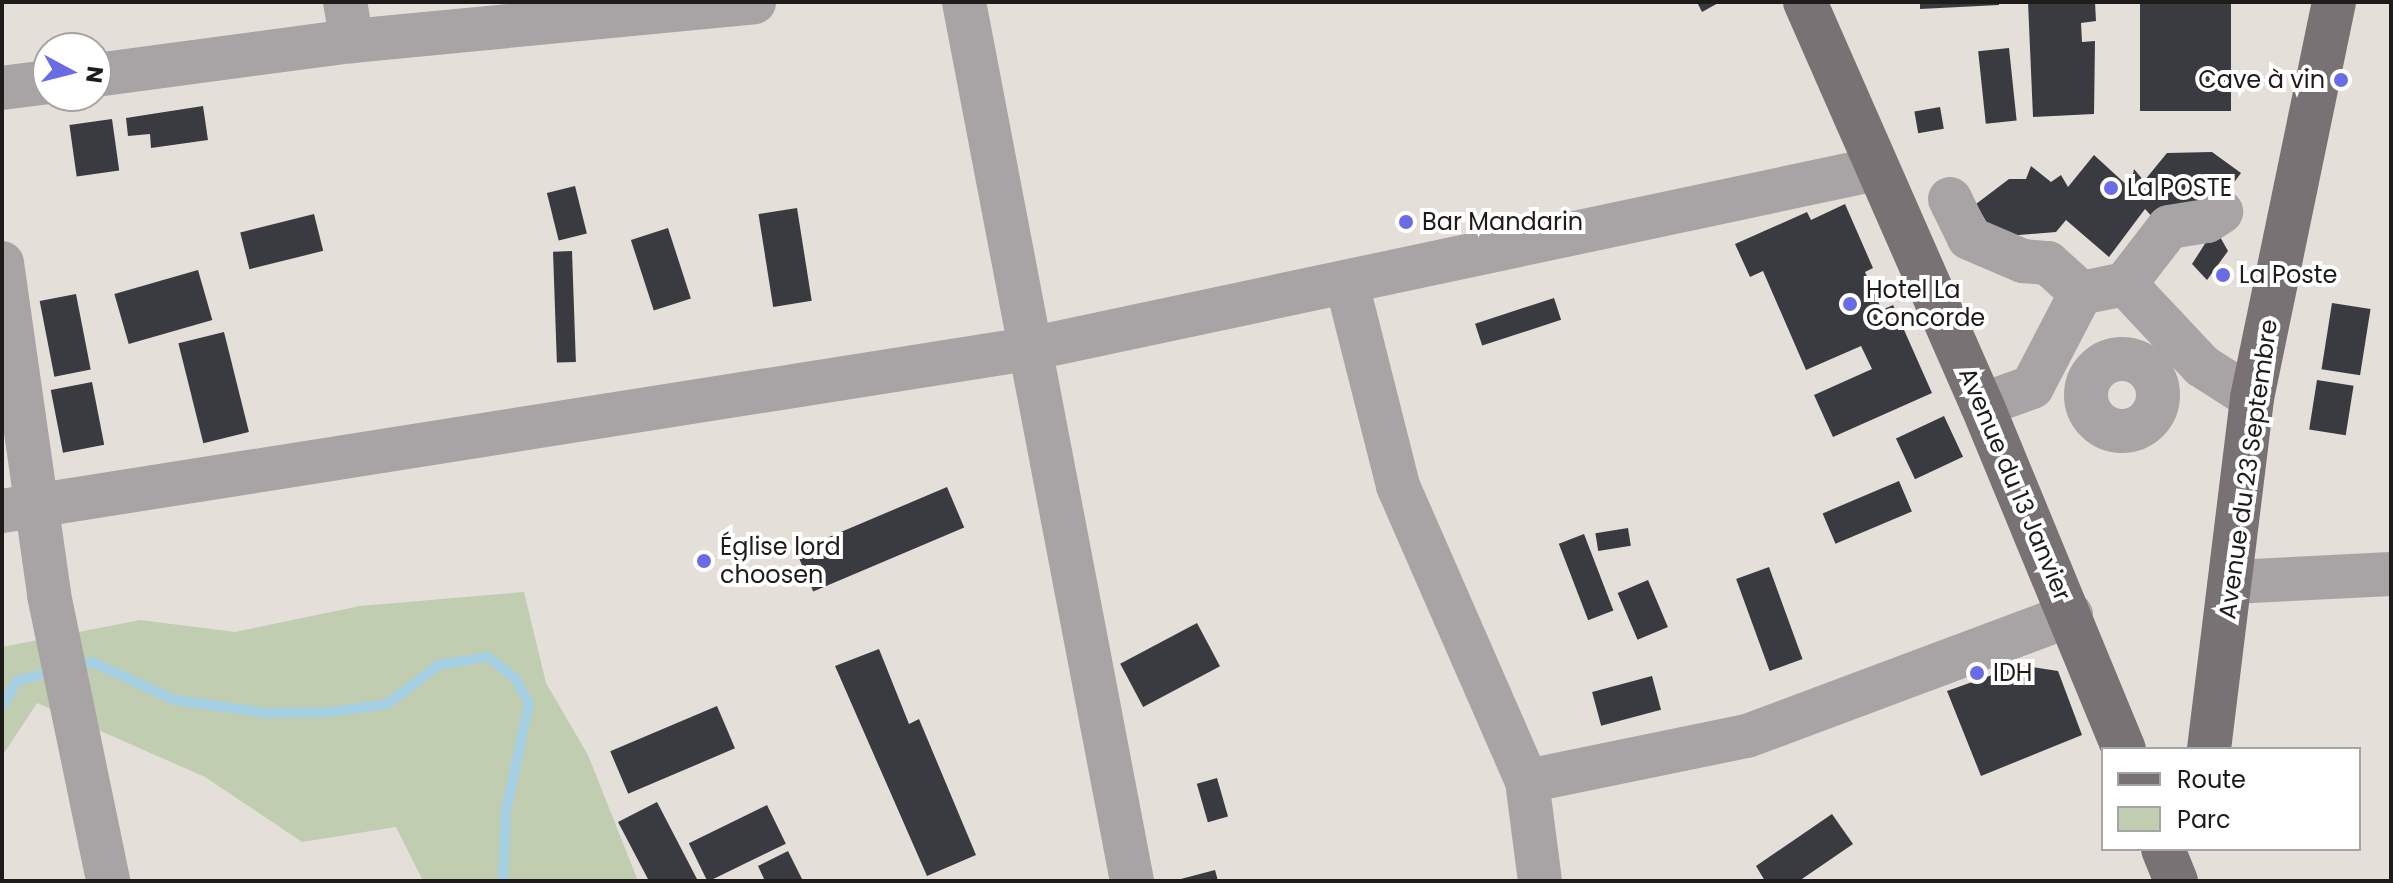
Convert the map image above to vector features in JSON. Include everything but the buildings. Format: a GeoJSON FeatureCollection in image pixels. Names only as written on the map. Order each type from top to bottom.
{"type":"FeatureCollection","features":[{"type":"Feature","properties":{"kind":"main road","name":"Avenue du 13 Janvier"},"geometry":{"type":"LineString","coordinates":[[1805,2],[1982,405],[2123,747]]}},
{"type":"Feature","properties":{"kind":"main road","name":"Avenue du 23 Septembre"},"geometry":{"type":"LineString","coordinates":[[2209,747],[2233,582],[2252,398],[2334,2]]}},
{"type":"Feature","properties":{"kind":"main road"},"geometry":{"type":"LineString","coordinates":[[2164,851],[2176,881]]}},
{"type":"Feature","properties":{"kind":"main road"},"geometry":{"type":"LineString","coordinates":[[2190,881],[2195,851]]}},
{"type":"Feature","properties":{"kind":"street"},"geometry":{"type":"LineString","coordinates":[[112,72],[348,21],[754,2]]}},
{"type":"Feature","properties":{"kind":"street"},"geometry":{"type":"LineString","coordinates":[[964,2],[1034,348],[1132,881]]}},
{"type":"Feature","properties":{"kind":"street"},"geometry":{"type":"LineString","coordinates":[[2,88],[32,84]]}},
{"type":"Feature","properties":{"kind":"street"},"geometry":{"type":"LineString","coordinates":[[21,507],[1034,348],[1347,284],[1876,169]]}},
{"type":"Feature","properties":{"kind":"street"},"geometry":{"type":"LineString","coordinates":[[1950,199],[1969,238],[2023,261],[2102,269],[2202,366],[2252,398]]}},
{"type":"Feature","properties":{"kind":"street"},"geometry":{"type":"LineString","coordinates":[[1982,405],[2032,387],[2102,269],[2169,227],[2207,221],[2221,212]]}},
{"type":"Feature","properties":{"kind":"street"},"geometry":{"type":"LineString","coordinates":[[2,263],[21,507],[49,595],[108,881]]}},
{"type":"Feature","properties":{"kind":"street"},"geometry":{"type":"LineString","coordinates":[[1347,284],[1398,486],[1527,781],[1540,881]]}},
{"type":"Feature","properties":{"kind":"street"},"geometry":{"type":"LineString","coordinates":[[2032,387],[2050,404],[2086,402]]}},
{"type":"Feature","properties":{"kind":"street"},"geometry":{"type":"LineString","coordinates":[[2233,582],[2391,574]]}},
{"type":"Feature","properties":{"kind":"street"},"geometry":{"type":"LineString","coordinates":[[1527,781],[1747,736],[2071,615]]}},
{"type":"Feature","properties":{"kind":"green space"},"geometry":{"type":"Polygon","coordinates":[[[524,592],[546,683],[588,755],[638,881],[423,881],[396,827],[302,842],[205,777],[37,703],[2,756],[2,647],[140,620],[235,632],[360,606],[524,592]]]}},
{"type":"Feature","properties":{"kind":"waterway"},"geometry":{"type":"LineString","coordinates":[[74,666],[93,662],[174,700],[265,713],[330,712],[387,704],[439,665],[488,657],[515,678],[529,703],[506,811],[503,881]]}},
{"type":"Feature","properties":{"kind":"waterway"},"geometry":{"type":"LineString","coordinates":[[2,706],[17,681],[54,671]]}},
{"type":"Feature","properties":{"kind":"place","name":"Cave à vin"},"geometry":{"type":"Point","coordinates":[2341,80]}},
{"type":"Feature","properties":{"kind":"place","name":"La POSTE"},"geometry":{"type":"Point","coordinates":[2111,188]}},
{"type":"Feature","properties":{"kind":"place","name":"Bar Mandarin"},"geometry":{"type":"Point","coordinates":[1406,222]}},
{"type":"Feature","properties":{"kind":"place","name":"La Poste"},"geometry":{"type":"Point","coordinates":[2223,275]}},
{"type":"Feature","properties":{"kind":"place","name":"Hotel La Concorde"},"geometry":{"type":"Point","coordinates":[1850,304]}},
{"type":"Feature","properties":{"kind":"place","name":"Église lord choosen"},"geometry":{"type":"Point","coordinates":[704,561]}},
{"type":"Feature","properties":{"kind":"place","name":"IDH"},"geometry":{"type":"Point","coordinates":[1977,673]}}]}
